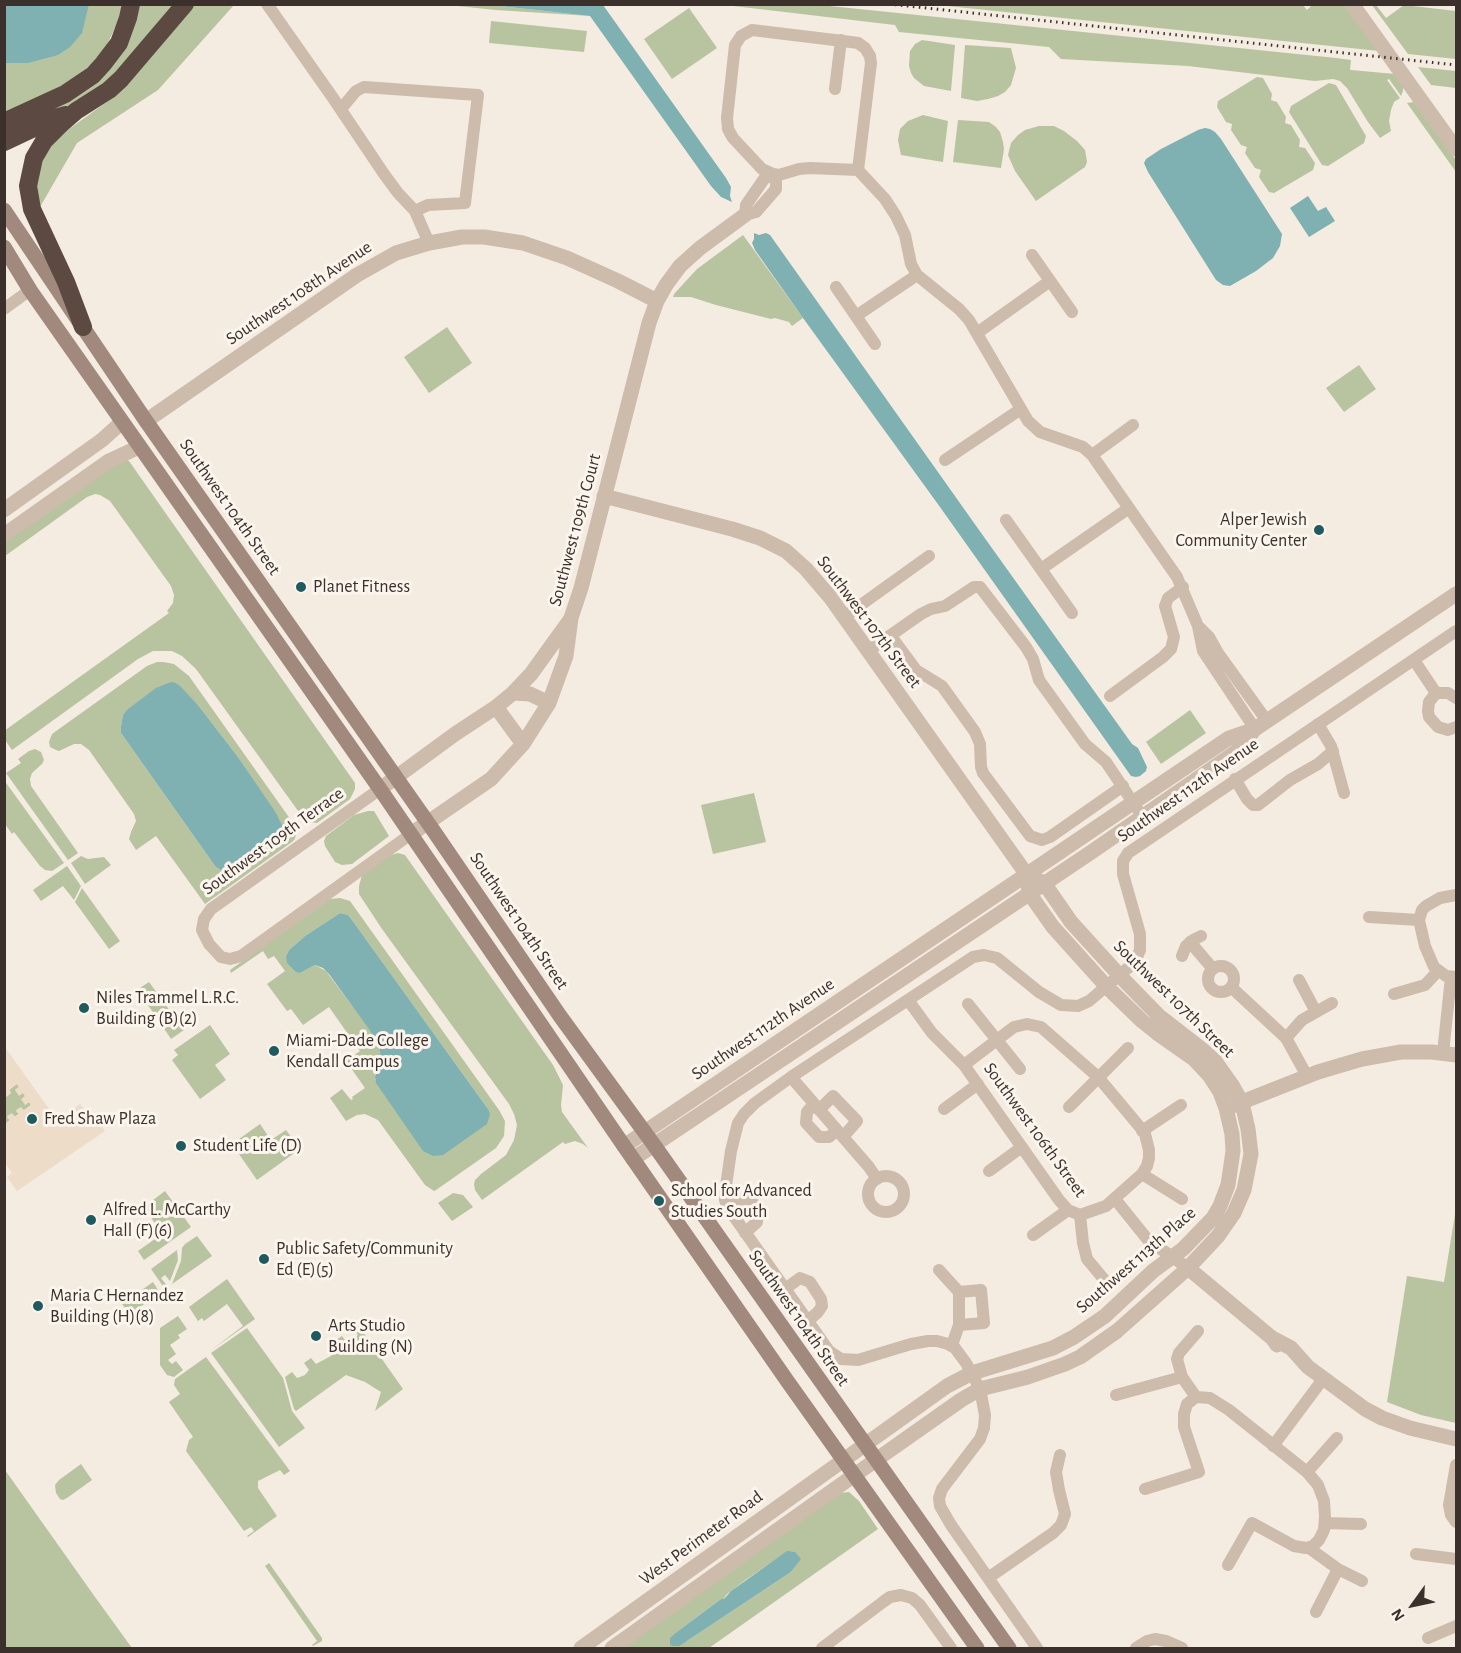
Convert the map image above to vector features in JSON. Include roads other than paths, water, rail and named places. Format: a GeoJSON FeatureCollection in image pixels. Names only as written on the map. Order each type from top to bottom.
{"type":"FeatureCollection","features":[{"type":"Feature","properties":{"kind":"highway"},"geometry":{"type":"LineString","coordinates":[[4,122],[65,94],[98,69],[118,43],[131,4]]}},
{"type":"Feature","properties":{"kind":"highway"},"geometry":{"type":"LineString","coordinates":[[83,327],[66,282],[32,209],[28,186],[32,165],[41,145],[54,130],[76,111],[115,84],[150,47],[185,4]]}},
{"type":"Feature","properties":{"kind":"highway"},"geometry":{"type":"LineString","coordinates":[[4,142],[55,118],[76,111]]}},
{"type":"Feature","properties":{"kind":"main road","name":"Southwest 104th Street"},"geometry":{"type":"LineString","coordinates":[[4,210],[146,421],[428,823],[546,996],[650,1138],[1009,1648]]}},
{"type":"Feature","properties":{"kind":"main road"},"geometry":{"type":"LineString","coordinates":[[4,247],[30,290],[380,789],[628,1152],[977,1648]]}},
{"type":"Feature","properties":{"kind":"main road"},"geometry":{"type":"LineString","coordinates":[[4,264],[30,290]]}},
{"type":"Feature","properties":{"kind":"main road"},"geometry":{"type":"LineString","coordinates":[[240,591],[257,579]]}},
{"type":"Feature","properties":{"kind":"main road"},"geometry":{"type":"LineString","coordinates":[[530,1007],[546,996]]}},
{"type":"Feature","properties":{"kind":"street"},"geometry":{"type":"LineString","coordinates":[[267,4],[396,191],[416,211],[429,243]]}},
{"type":"Feature","properties":{"kind":"street"},"geometry":{"type":"LineString","coordinates":[[1352,4],[1456,149]]}},
{"type":"Feature","properties":{"kind":"street"},"geometry":{"type":"LineString","coordinates":[[858,170],[871,60],[865,48],[841,40],[752,30],[741,36],[736,43],[728,107],[728,129],[733,138],[762,169],[773,174],[779,175],[810,168],[858,170],[885,199],[905,235],[911,264],[917,275],[959,309],[977,333],[1028,421],[1040,432],[1083,447],[1092,454],[1178,577],[1198,626],[1203,651],[1261,725]]}},
{"type":"Feature","properties":{"kind":"street"},"geometry":{"type":"LineString","coordinates":[[835,89],[841,40]]}},
{"type":"Feature","properties":{"kind":"street"},"geometry":{"type":"LineString","coordinates":[[341,109],[356,90],[364,87],[478,95],[465,203],[428,204],[416,211]]}},
{"type":"Feature","properties":{"kind":"street","name":"Southwest 109th Court"},"geometry":{"type":"LineString","coordinates":[[411,834],[491,779],[523,744],[549,703],[566,656],[571,618],[581,588],[649,323],[657,301],[680,266],[700,248],[745,215],[756,212],[776,189],[773,174]]}},
{"type":"Feature","properties":{"kind":"street","name":"Southwest 108th Avenue"},"geometry":{"type":"LineString","coordinates":[[146,421],[364,270],[396,253],[429,243],[484,237],[523,243],[567,258],[657,301]]}},
{"type":"Feature","properties":{"kind":"street"},"geometry":{"type":"LineString","coordinates":[[1032,255],[1072,312]]}},
{"type":"Feature","properties":{"kind":"street"},"geometry":{"type":"LineString","coordinates":[[856,316],[917,275]]}},
{"type":"Feature","properties":{"kind":"street"},"geometry":{"type":"LineString","coordinates":[[977,333],[1050,281]]}},
{"type":"Feature","properties":{"kind":"street"},"geometry":{"type":"LineString","coordinates":[[836,287],[875,344]]}},
{"type":"Feature","properties":{"kind":"street"},"geometry":{"type":"LineString","coordinates":[[4,309],[30,290]]}},
{"type":"Feature","properties":{"kind":"street"},"geometry":{"type":"LineString","coordinates":[[945,460],[1021,409]]}},
{"type":"Feature","properties":{"kind":"street"},"geometry":{"type":"LineString","coordinates":[[4,510],[102,440],[122,422]]}},
{"type":"Feature","properties":{"kind":"street"},"geometry":{"type":"LineString","coordinates":[[1092,454],[1133,425]]}},
{"type":"Feature","properties":{"kind":"street"},"geometry":{"type":"LineString","coordinates":[[4,535],[109,461],[139,447]]}},
{"type":"Feature","properties":{"kind":"street","name":"Southwest 107th Street"},"geometry":{"type":"LineString","coordinates":[[604,496],[760,538],[786,551],[806,569],[822,586],[1027,874],[1044,883],[1071,922],[1154,1012],[1215,1061],[1242,1103]]}},
{"type":"Feature","properties":{"kind":"street"},"geometry":{"type":"LineString","coordinates":[[1041,569],[1129,508]]}},
{"type":"Feature","properties":{"kind":"street"},"geometry":{"type":"LineString","coordinates":[[1006,520],[1072,613]]}},
{"type":"Feature","properties":{"kind":"street"},"geometry":{"type":"LineString","coordinates":[[844,617],[929,556]]}},
{"type":"Feature","properties":{"kind":"street"},"geometry":{"type":"LineString","coordinates":[[868,651],[928,610],[945,606],[974,587],[982,588],[1026,647],[1033,659],[1039,680],[1089,749],[1106,762],[1143,816]]}},
{"type":"Feature","properties":{"kind":"street"},"geometry":{"type":"LineString","coordinates":[[1110,696],[1171,649],[1174,637],[1165,606],[1170,596],[1183,587]]}},
{"type":"Feature","properties":{"kind":"street","name":"Southwest 112th Avenue"},"geometry":{"type":"LineString","coordinates":[[628,1152],[777,1062],[1027,874],[1229,738],[1261,725],[1456,594]]}},
{"type":"Feature","properties":{"kind":"street","name":"Southwest 109th Terrace"},"geometry":{"type":"LineString","coordinates":[[411,834],[241,956],[221,957],[208,944],[202,930],[204,919],[211,909],[496,707],[531,674],[571,618]]}},
{"type":"Feature","properties":{"kind":"street","name":"Southwest 112th Avenue"},"geometry":{"type":"LineString","coordinates":[[791,1077],[970,959],[984,955],[1000,960],[1039,992],[1054,1001],[1074,1006],[1084,1004],[1120,976],[1135,962],[1138,955],[1141,942],[1122,869],[1128,852],[1456,631]]}},
{"type":"Feature","properties":{"kind":"street"},"geometry":{"type":"LineString","coordinates":[[891,636],[916,670],[942,686],[975,732],[980,744],[983,773],[1030,836],[1042,840],[1050,837],[1122,786]]}},
{"type":"Feature","properties":{"kind":"street"},"geometry":{"type":"LineString","coordinates":[[1414,660],[1436,693]]}},
{"type":"Feature","properties":{"kind":"street"},"geometry":{"type":"LineString","coordinates":[[1456,698],[1446,692],[1436,693],[1428,705],[1429,717],[1435,724],[1443,729],[1456,727]]}},
{"type":"Feature","properties":{"kind":"street"},"geometry":{"type":"LineString","coordinates":[[513,693],[530,694],[549,703]]}},
{"type":"Feature","properties":{"kind":"street"},"geometry":{"type":"LineString","coordinates":[[496,707],[523,744]]}},
{"type":"Feature","properties":{"kind":"street"},"geometry":{"type":"LineString","coordinates":[[1318,724],[1333,751],[1344,793]]}},
{"type":"Feature","properties":{"kind":"street","name":"Southwest 112th Avenue"},"geometry":{"type":"LineString","coordinates":[[650,1138],[768,1048],[1044,883],[1236,752],[1261,725]]}},
{"type":"Feature","properties":{"kind":"street"},"geometry":{"type":"LineString","coordinates":[[1235,779],[1247,799],[1253,805],[1258,805],[1333,751]]}},
{"type":"Feature","properties":{"kind":"street","name":"Southwest 107th Street"},"geometry":{"type":"LineString","coordinates":[[1027,874],[1029,892],[1053,927],[1107,987],[1149,1027],[1200,1064],[1220,1092],[1226,1108]]}},
{"type":"Feature","properties":{"kind":"street"},"geometry":{"type":"LineString","coordinates":[[1226,1108],[1307,1076],[1382,1054],[1416,1051],[1450,1054],[1454,977],[1446,976],[1438,971],[1431,962],[1419,920],[1424,908],[1430,903],[1440,898],[1456,895]]}},
{"type":"Feature","properties":{"kind":"street"},"geometry":{"type":"LineString","coordinates":[[1369,917],[1419,920]]}},
{"type":"Feature","properties":{"kind":"street"},"geometry":{"type":"LineString","coordinates":[[1182,956],[1186,946],[1196,939],[1213,969]]}},
{"type":"Feature","properties":{"kind":"street"},"geometry":{"type":"LineString","coordinates":[[1220,966],[1228,968],[1234,979],[1231,987],[1224,991],[1212,988],[1208,976],[1213,969],[1220,966]]}},
{"type":"Feature","properties":{"kind":"street"},"geometry":{"type":"LineString","coordinates":[[1394,994],[1425,985],[1438,971]]}},
{"type":"Feature","properties":{"kind":"street"},"geometry":{"type":"LineString","coordinates":[[1299,980],[1316,1012]]}},
{"type":"Feature","properties":{"kind":"street"},"geometry":{"type":"LineString","coordinates":[[1231,987],[1286,1038],[1307,1076]]}},
{"type":"Feature","properties":{"kind":"street"},"geometry":{"type":"LineString","coordinates":[[908,1000],[933,1033],[964,1065]]}},
{"type":"Feature","properties":{"kind":"street"},"geometry":{"type":"LineString","coordinates":[[1286,1038],[1302,1020],[1332,1003]]}},
{"type":"Feature","properties":{"kind":"street"},"geometry":{"type":"LineString","coordinates":[[968,1005],[1020,1069]]}},
{"type":"Feature","properties":{"kind":"street","name":"Southwest 106th Street"},"geometry":{"type":"LineString","coordinates":[[1026,1024],[1046,1031],[1098,1077],[1142,1131],[1147,1142],[1149,1158],[1147,1166],[1142,1174],[1115,1199],[1098,1210],[1080,1215],[1068,1210],[1059,1200],[964,1065],[996,1040],[1014,1027],[1026,1024]]}},
{"type":"Feature","properties":{"kind":"street"},"geometry":{"type":"LineString","coordinates":[[768,1048],[777,1062]]}},
{"type":"Feature","properties":{"kind":"street"},"geometry":{"type":"LineString","coordinates":[[1069,1107],[1128,1048]]}},
{"type":"Feature","properties":{"kind":"street"},"geometry":{"type":"LineString","coordinates":[[726,1203],[725,1191],[731,1151],[740,1120],[755,1103],[791,1077],[877,1179]]}},
{"type":"Feature","properties":{"kind":"street"},"geometry":{"type":"LineString","coordinates":[[944,1109],[978,1084]]}},
{"type":"Feature","properties":{"kind":"street"},"geometry":{"type":"LineString","coordinates":[[833,1096],[858,1121],[840,1133],[829,1137],[819,1137],[806,1123],[807,1112],[817,1107],[833,1096]]}},
{"type":"Feature","properties":{"kind":"street","name":"Southwest 113th Place"},"geometry":{"type":"LineString","coordinates":[[855,1474],[980,1389],[1038,1375],[1080,1357],[1117,1331],[1188,1268],[1218,1236],[1234,1213],[1244,1191],[1251,1154],[1242,1103]]}},
{"type":"Feature","properties":{"kind":"street"},"geometry":{"type":"LineString","coordinates":[[1142,1131],[1181,1105]]}},
{"type":"Feature","properties":{"kind":"street","name":"Southwest 113th Place"},"geometry":{"type":"LineString","coordinates":[[844,1459],[947,1386],[972,1373],[1043,1352],[1066,1341],[1105,1316],[1153,1271],[1195,1238],[1213,1218],[1225,1194],[1230,1176],[1233,1151],[1232,1134],[1226,1108]]}},
{"type":"Feature","properties":{"kind":"street"},"geometry":{"type":"LineString","coordinates":[[988,1171],[1022,1147]]}},
{"type":"Feature","properties":{"kind":"street"},"geometry":{"type":"LineString","coordinates":[[1142,1174],[1182,1199]]}},
{"type":"Feature","properties":{"kind":"street"},"geometry":{"type":"LineString","coordinates":[[1115,1199],[1143,1235],[1188,1268],[1272,1338],[1284,1355],[1291,1360],[1308,1367],[1376,1415],[1410,1428],[1456,1439]]}},
{"type":"Feature","properties":{"kind":"street","name":"Southwest 104th Street"},"geometry":{"type":"LineString","coordinates":[[746,1233],[758,1222],[758,1210],[751,1200],[726,1203],[731,1212],[831,1353],[841,1359],[863,1359],[928,1341],[940,1341],[952,1345]]}},
{"type":"Feature","properties":{"kind":"street"},"geometry":{"type":"LineString","coordinates":[[1033,1235],[1068,1210]]}},
{"type":"Feature","properties":{"kind":"street"},"geometry":{"type":"LineString","coordinates":[[1080,1215],[1087,1259],[1107,1283]]}},
{"type":"Feature","properties":{"kind":"street"},"geometry":{"type":"LineString","coordinates":[[939,1270],[959,1292],[959,1325],[952,1345],[962,1355],[980,1389],[985,1415],[980,1439],[942,1489],[940,1506],[945,1517],[1037,1648]]}},
{"type":"Feature","properties":{"kind":"street"},"geometry":{"type":"LineString","coordinates":[[785,1289],[800,1278],[810,1282],[821,1299],[822,1305],[808,1321]]}},
{"type":"Feature","properties":{"kind":"street"},"geometry":{"type":"LineString","coordinates":[[959,1292],[981,1290],[984,1323],[959,1325]]}},
{"type":"Feature","properties":{"kind":"street"},"geometry":{"type":"LineString","coordinates":[[1196,1397],[1182,1377],[1177,1362],[1178,1356],[1198,1331]]}},
{"type":"Feature","properties":{"kind":"street"},"geometry":{"type":"LineString","coordinates":[[1116,1395],[1182,1377]]}},
{"type":"Feature","properties":{"kind":"street"},"geometry":{"type":"LineString","coordinates":[[1273,1446],[1323,1379]]}},
{"type":"Feature","properties":{"kind":"street"},"geometry":{"type":"LineString","coordinates":[[1145,1489],[1199,1472],[1184,1427],[1184,1414],[1187,1404],[1196,1397],[1210,1398],[1229,1410],[1307,1472],[1315,1481],[1324,1502],[1325,1523],[1321,1537],[1309,1548]]}},
{"type":"Feature","properties":{"kind":"street"},"geometry":{"type":"LineString","coordinates":[[1307,1472],[1337,1438]]}},
{"type":"Feature","properties":{"kind":"street"},"geometry":{"type":"LineString","coordinates":[[988,1578],[1061,1526],[1065,1514],[1056,1472],[1060,1455]]}},
{"type":"Feature","properties":{"kind":"street","name":"West Perimeter Road"},"geometry":{"type":"LineString","coordinates":[[581,1648],[844,1459]]}},
{"type":"Feature","properties":{"kind":"street"},"geometry":{"type":"LineString","coordinates":[[1456,1465],[1449,1505],[1451,1515],[1456,1522]]}},
{"type":"Feature","properties":{"kind":"street"},"geometry":{"type":"LineString","coordinates":[[612,1648],[855,1474]]}},
{"type":"Feature","properties":{"kind":"street"},"geometry":{"type":"LineString","coordinates":[[1228,1565],[1252,1523],[1294,1546],[1309,1548],[1338,1569],[1362,1581]]}},
{"type":"Feature","properties":{"kind":"street"},"geometry":{"type":"LineString","coordinates":[[1325,1523],[1361,1524]]}},
{"type":"Feature","properties":{"kind":"street"},"geometry":{"type":"LineString","coordinates":[[1416,1554],[1456,1559]]}},
{"type":"Feature","properties":{"kind":"street"},"geometry":{"type":"LineString","coordinates":[[1316,1612],[1338,1569]]}},
{"type":"Feature","properties":{"kind":"street"},"geometry":{"type":"LineString","coordinates":[[822,1648],[883,1602],[898,1595],[909,1597],[920,1605],[951,1648]]}},
{"type":"Feature","properties":{"kind":"street"},"geometry":{"type":"LineString","coordinates":[[1428,1638],[1456,1626]]}},
{"type":"Feature","properties":{"kind":"street"},"geometry":{"type":"LineString","coordinates":[[1136,1648],[1152,1639],[1162,1640],[1182,1648]]}},
{"type":"Feature","properties":{"kind":"water"},"geometry":{"type":"Polygon","coordinates":[[[89,4],[82,33],[70,47],[58,55],[28,63],[5,63],[5,5],[89,4]]]}},
{"type":"Feature","properties":{"kind":"water"},"geometry":{"type":"Polygon","coordinates":[[[491,5],[603,5],[726,178],[731,187],[732,202],[721,197],[711,186],[590,16],[491,5]]]}},
{"type":"Feature","properties":{"kind":"water"},"geometry":{"type":"Polygon","coordinates":[[[1205,128],[1215,132],[1221,139],[1282,234],[1280,246],[1273,258],[1230,286],[1223,285],[1216,280],[1144,163],[1146,159],[1161,149],[1205,128]]]}},
{"type":"Feature","properties":{"kind":"water"},"geometry":{"type":"Polygon","coordinates":[[[1308,196],[1318,211],[1326,207],[1335,221],[1309,237],[1290,208],[1308,196]]]}},
{"type":"Feature","properties":{"kind":"water"},"geometry":{"type":"Polygon","coordinates":[[[754,233],[770,235],[1132,744],[1138,748],[1147,767],[1140,776],[1131,776],[803,318],[755,250],[752,243],[754,233]]]}},
{"type":"Feature","properties":{"kind":"water"},"geometry":{"type":"Polygon","coordinates":[[[171,682],[180,686],[198,705],[238,757],[283,827],[281,833],[227,870],[221,870],[215,866],[121,733],[123,715],[128,709],[156,688],[171,682]]]}},
{"type":"Feature","properties":{"kind":"water"},"geometry":{"type":"Polygon","coordinates":[[[340,913],[348,915],[352,920],[488,1109],[490,1114],[487,1124],[443,1155],[433,1156],[423,1151],[376,1083],[375,1077],[381,1059],[379,1043],[329,974],[323,968],[315,965],[300,973],[296,972],[287,963],[286,956],[289,950],[305,936],[340,913]]]}},
{"type":"Feature","properties":{"kind":"water"},"geometry":{"type":"Polygon","coordinates":[[[787,1551],[795,1552],[801,1559],[791,1572],[679,1646],[670,1644],[670,1638],[678,1631],[787,1551]]]}},
{"type":"Feature","properties":{"kind":"railway"},"geometry":{"type":"LineString","coordinates":[[889,4],[1456,65]]}},
{"type":"Feature","properties":{"kind":"place","name":"Alper Jewish Community Center"},"geometry":{"type":"Point","coordinates":[1319,530]}},
{"type":"Feature","properties":{"kind":"place","name":"Planet Fitness"},"geometry":{"type":"Point","coordinates":[301,587]}},
{"type":"Feature","properties":{"kind":"place","name":"Niles Trammel L.R.C. Building (B)(2)"},"geometry":{"type":"Point","coordinates":[84,1008]}},
{"type":"Feature","properties":{"kind":"place","name":"Miami-Dade College Kendall Campus"},"geometry":{"type":"Point","coordinates":[274,1051]}},
{"type":"Feature","properties":{"kind":"place","name":"Fred Shaw Plaza"},"geometry":{"type":"Point","coordinates":[32,1119]}},
{"type":"Feature","properties":{"kind":"place","name":"Student Life (D)"},"geometry":{"type":"Point","coordinates":[181,1146]}},
{"type":"Feature","properties":{"kind":"place","name":"School for Advanced Studies South"},"geometry":{"type":"Point","coordinates":[659,1201]}},
{"type":"Feature","properties":{"kind":"place","name":"Alfred L. McCarthy Hall (F)(6)"},"geometry":{"type":"Point","coordinates":[91,1220]}},
{"type":"Feature","properties":{"kind":"place","name":"Public Safety/Community Ed (E)(5)"},"geometry":{"type":"Point","coordinates":[264,1259]}},
{"type":"Feature","properties":{"kind":"place","name":"Maria C Hernandez Building (H)(8)"},"geometry":{"type":"Point","coordinates":[38,1306]}},
{"type":"Feature","properties":{"kind":"place","name":"Arts Studio Building (N)"},"geometry":{"type":"Point","coordinates":[316,1336]}}]}
